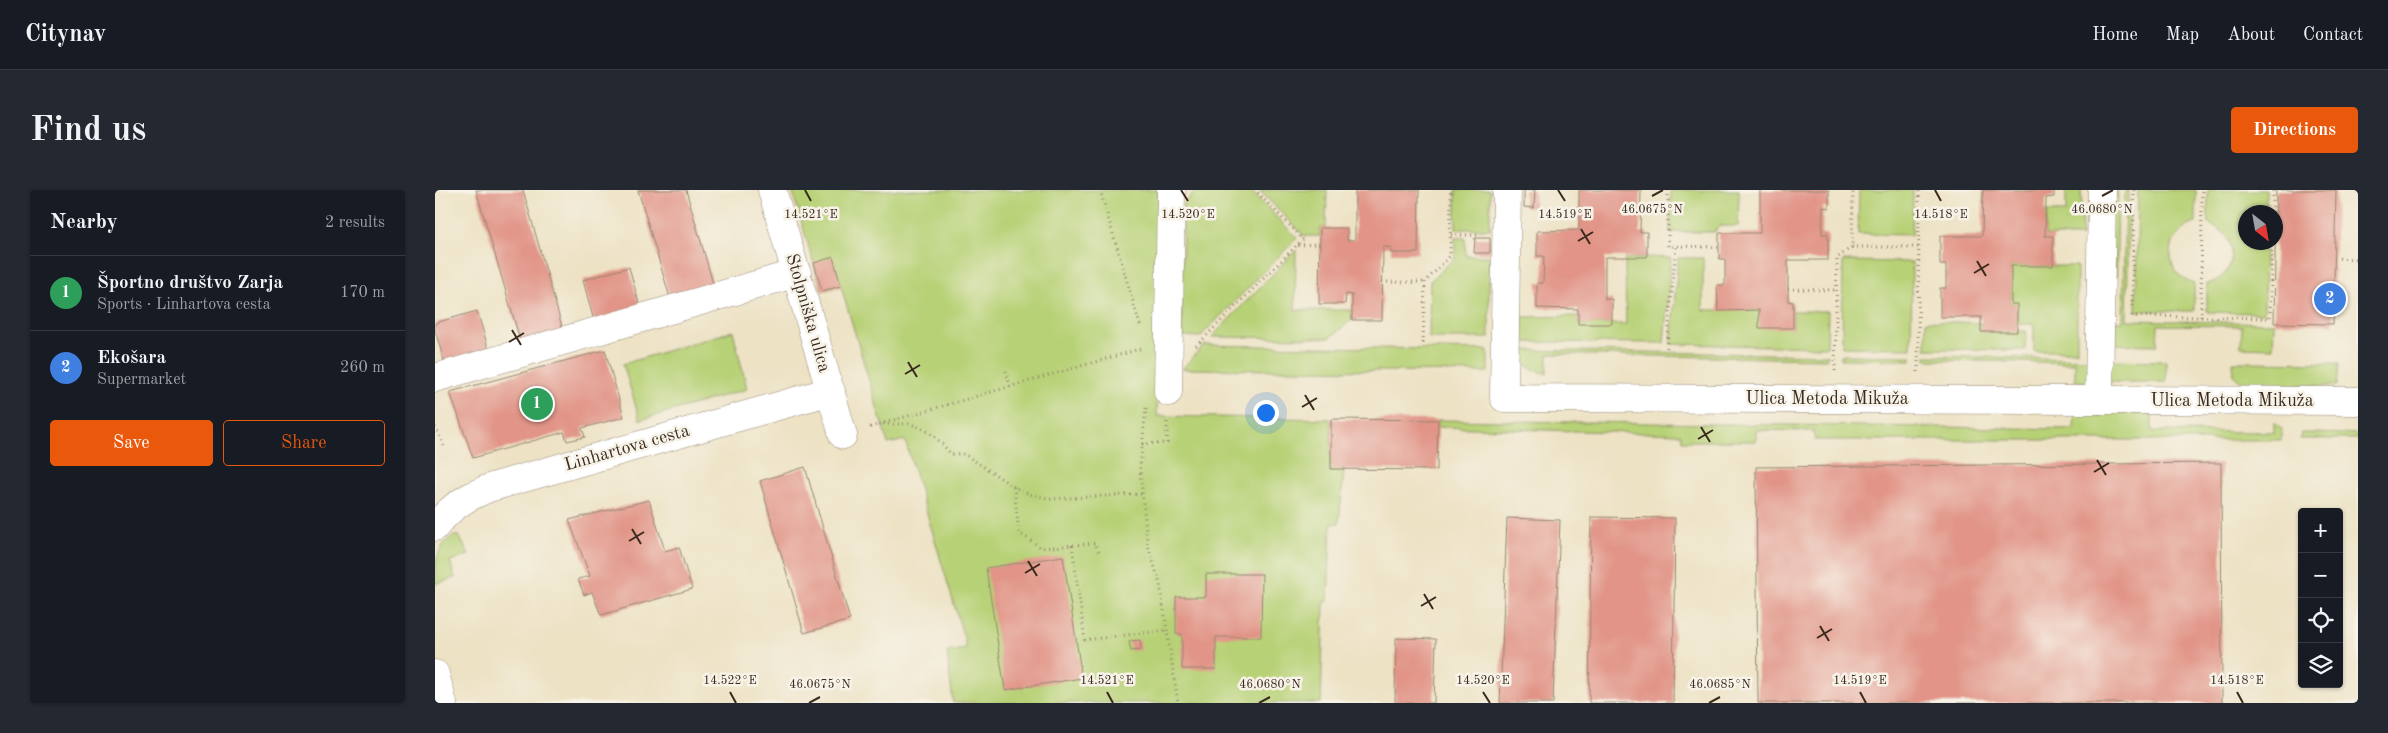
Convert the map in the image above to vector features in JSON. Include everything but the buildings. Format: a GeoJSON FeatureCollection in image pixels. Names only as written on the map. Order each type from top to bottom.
{"type":"FeatureCollection","features":[{"type":"Feature","properties":{"kind":"street","name":"Stolpniška ulica"},"geometry":{"type":"LineString","coordinates":[[772,190],[843,435]]}},
{"type":"Feature","properties":{"kind":"street"},"geometry":{"type":"LineString","coordinates":[[1161,390],[1171,190]]}},
{"type":"Feature","properties":{"kind":"street","name":"Ulica Metoda Mikuža"},"geometry":{"type":"LineString","coordinates":[[1507,190],[1504,398],[2358,401]]}},
{"type":"Feature","properties":{"kind":"street"},"geometry":{"type":"LineString","coordinates":[[2099,400],[2102,190]]}},
{"type":"Feature","properties":{"kind":"street"},"geometry":{"type":"LineString","coordinates":[[435,378],[797,273]]}},
{"type":"Feature","properties":{"kind":"street","name":"Linhartova cesta"},"geometry":{"type":"LineString","coordinates":[[435,527],[457,504],[469,496],[492,486],[831,391]]}},
{"type":"Feature","properties":{"kind":"street"},"geometry":{"type":"LineString","coordinates":[[435,674],[443,703]]}},
{"type":"Feature","properties":{"kind":"path"},"geometry":{"type":"LineString","coordinates":[[1101,190],[1141,330]]}},
{"type":"Feature","properties":{"kind":"path"},"geometry":{"type":"LineString","coordinates":[[1178,703],[1160,584],[1147,542],[1140,468],[1143,444],[1161,390],[1303,239],[1255,190]]}},
{"type":"Feature","properties":{"kind":"path"},"geometry":{"type":"LineString","coordinates":[[1423,343],[1425,282],[1450,256],[1451,190]]}},
{"type":"Feature","properties":{"kind":"path"},"geometry":{"type":"LineString","coordinates":[[1668,190],[1668,246],[1719,247]]}},
{"type":"Feature","properties":{"kind":"path"},"geometry":{"type":"LineString","coordinates":[[1852,247],[1853,190]]}},
{"type":"Feature","properties":{"kind":"path"},"geometry":{"type":"LineString","coordinates":[[1918,399],[1919,190]]}},
{"type":"Feature","properties":{"kind":"path"},"geometry":{"type":"LineString","coordinates":[[2134,190],[2132,316],[2270,318],[2272,250]]}},
{"type":"Feature","properties":{"kind":"path"},"geometry":{"type":"LineString","coordinates":[[2201,317],[2202,190]]}},
{"type":"Feature","properties":{"kind":"path"},"geometry":{"type":"LineString","coordinates":[[2273,190],[2273,205]]}},
{"type":"Feature","properties":{"kind":"path"},"geometry":{"type":"LineString","coordinates":[[1297,245],[1320,244]]}},
{"type":"Feature","properties":{"kind":"path"},"geometry":{"type":"LineString","coordinates":[[1667,348],[1677,246]]}},
{"type":"Feature","properties":{"kind":"path"},"geometry":{"type":"LineString","coordinates":[[1836,399],[1834,352],[1837,258],[1852,247],[1919,247]]}},
{"type":"Feature","properties":{"kind":"path"},"geometry":{"type":"LineString","coordinates":[[2334,258],[2358,258]]}},
{"type":"Feature","properties":{"kind":"path"},"geometry":{"type":"LineString","coordinates":[[1382,282],[1425,282]]}},
{"type":"Feature","properties":{"kind":"path"},"geometry":{"type":"LineString","coordinates":[[1788,289],[1836,290]]}},
{"type":"Feature","properties":{"kind":"path"},"geometry":{"type":"LineString","coordinates":[[843,435],[1146,347]]}},
{"type":"Feature","properties":{"kind":"path"},"geometry":{"type":"LineString","coordinates":[[1006,371],[1010,386]]}},
{"type":"Feature","properties":{"kind":"path"},"geometry":{"type":"LineString","coordinates":[[1143,444],[1167,443],[1161,390]]}},
{"type":"Feature","properties":{"kind":"path"},"geometry":{"type":"LineString","coordinates":[[880,423],[900,426],[908,424],[919,427],[941,442],[951,454],[964,454],[1014,487],[1029,494],[1051,499],[1143,494]]}},
{"type":"Feature","properties":{"kind":"path"},"geometry":{"type":"LineString","coordinates":[[435,428],[445,448]]}},
{"type":"Feature","properties":{"kind":"path"},"geometry":{"type":"LineString","coordinates":[[1014,487],[1019,533],[1042,548],[1095,543],[1099,553]]}},
{"type":"Feature","properties":{"kind":"path"},"geometry":{"type":"LineString","coordinates":[[1072,545],[1085,640],[1168,630]]}},
{"type":"Feature","properties":{"kind":"green space"},"geometry":{"type":"Polygon","coordinates":[[[792,190],[1159,190],[1157,416],[1331,419],[1331,469],[1344,469],[1339,523],[1331,524],[1328,601],[1324,602],[1321,703],[953,703],[947,652],[965,649],[965,641],[905,440],[888,444],[841,286],[822,291],[792,190]]]}},
{"type":"Feature","properties":{"kind":"green space"},"geometry":{"type":"Polygon","coordinates":[[[1197,190],[1250,190],[1297,238],[1200,337],[1182,336],[1183,204],[1197,190]]]}},
{"type":"Feature","properties":{"kind":"green space"},"geometry":{"type":"Polygon","coordinates":[[[1259,190],[1327,190],[1326,228],[1320,228],[1320,236],[1304,236],[1259,190]]]}},
{"type":"Feature","properties":{"kind":"green space"},"geometry":{"type":"Polygon","coordinates":[[[1456,190],[1490,190],[1490,229],[1456,229],[1456,190]]]}},
{"type":"Feature","properties":{"kind":"green space"},"geometry":{"type":"Polygon","coordinates":[[[1671,190],[1739,190],[1738,226],[1720,226],[1714,232],[1670,232],[1671,190]]]}},
{"type":"Feature","properties":{"kind":"green space"},"geometry":{"type":"Polygon","coordinates":[[[1859,190],[1913,190],[1912,235],[1858,234],[1859,190]]]}},
{"type":"Feature","properties":{"kind":"green space"},"geometry":{"type":"Polygon","coordinates":[[[2066,190],[2081,190],[2082,236],[2045,236],[2046,212],[2066,212],[2066,190]]]}},
{"type":"Feature","properties":{"kind":"green space"},"geometry":{"type":"Polygon","coordinates":[[[2107,190],[2118,190],[2116,299],[2106,299],[2107,190]]]}},
{"type":"Feature","properties":{"kind":"green space"},"geometry":{"type":"Polygon","coordinates":[[[2125,190],[2129,190],[2127,320],[2274,323],[2273,348],[2241,347],[2242,326],[2158,325],[2157,345],[2105,344],[2105,321],[2123,321],[2125,190]]]}},
{"type":"Feature","properties":{"kind":"green space"},"geometry":{"type":"Polygon","coordinates":[[[2138,190],[2196,190],[2196,223],[2185,228],[2178,235],[2171,253],[2172,263],[2176,272],[2194,284],[2194,311],[2136,311],[2138,190]]]}},
{"type":"Feature","properties":{"kind":"green space"},"geometry":{"type":"Polygon","coordinates":[[[2208,190],[2266,190],[2266,205],[2238,205],[2238,250],[2265,250],[2264,313],[2207,312],[2207,284],[2218,279],[2226,272],[2232,254],[2226,236],[2208,224],[2208,190]]]}},
{"type":"Feature","properties":{"kind":"green space"},"geometry":{"type":"Polygon","coordinates":[[[1455,238],[1465,238],[1466,256],[1489,256],[1489,338],[1429,338],[1430,281],[1455,258],[1455,238]]]}},
{"type":"Feature","properties":{"kind":"green space"},"geometry":{"type":"Polygon","coordinates":[[[1296,250],[1295,310],[1352,310],[1352,320],[1329,338],[1212,337],[1296,250]]]}},
{"type":"Feature","properties":{"kind":"green space"},"geometry":{"type":"Polygon","coordinates":[[[1647,257],[1671,258],[1664,343],[1522,342],[1522,317],[1578,316],[1578,324],[1626,324],[1625,259],[1647,257]]]}},
{"type":"Feature","properties":{"kind":"green space"},"geometry":{"type":"Polygon","coordinates":[[[1678,258],[1703,258],[1703,310],[1759,310],[1793,328],[1793,311],[1828,311],[1827,347],[1671,344],[1678,258]]]}},
{"type":"Feature","properties":{"kind":"green space"},"geometry":{"type":"Polygon","coordinates":[[[1843,261],[1912,262],[1911,348],[1842,347],[1843,261]]]}},
{"type":"Feature","properties":{"kind":"green space"},"geometry":{"type":"Polygon","coordinates":[[[2011,266],[2077,266],[2077,351],[2034,351],[2034,324],[2017,324],[2017,304],[2011,304],[2011,266]]]}},
{"type":"Feature","properties":{"kind":"green space"},"geometry":{"type":"Polygon","coordinates":[[[1926,321],[1981,323],[1981,332],[2026,331],[2025,350],[1926,349],[1926,321]]]}},
{"type":"Feature","properties":{"kind":"green space"},"geometry":{"type":"Polygon","coordinates":[[[733,331],[747,389],[640,420],[623,364],[733,331]]]}},
{"type":"Feature","properties":{"kind":"green space"},"geometry":{"type":"Polygon","coordinates":[[[1204,345],[1488,350],[1488,372],[1182,369],[1204,345]]]}},
{"type":"Feature","properties":{"kind":"green space"},"geometry":{"type":"Polygon","coordinates":[[[1515,350],[1827,355],[1827,359],[1548,354],[1547,374],[1528,367],[1515,350]]]}},
{"type":"Feature","properties":{"kind":"green space"},"geometry":{"type":"Polygon","coordinates":[[[1841,355],[1911,356],[1911,360],[1841,359],[1841,355]]]}},
{"type":"Feature","properties":{"kind":"green space"},"geometry":{"type":"Polygon","coordinates":[[[1926,356],[2089,359],[2089,382],[2075,381],[2075,363],[1926,360],[1926,356]]]}},
{"type":"Feature","properties":{"kind":"green space"},"geometry":{"type":"Polygon","coordinates":[[[2106,360],[2166,361],[2166,382],[2106,382],[2106,360]]]}},
{"type":"Feature","properties":{"kind":"green space"},"geometry":{"type":"Polygon","coordinates":[[[2233,362],[2339,363],[2337,386],[2252,384],[2240,381],[2234,376],[2233,362]]]}},
{"type":"Feature","properties":{"kind":"green space"},"geometry":{"type":"Polygon","coordinates":[[[2152,412],[2152,431],[2274,432],[2274,422],[2282,429],[2281,440],[1815,440],[1813,431],[1756,430],[1756,441],[1682,441],[1681,434],[1438,427],[1438,420],[2074,429],[2075,413],[2152,412]]]}},
{"type":"Feature","properties":{"kind":"green space"},"geometry":{"type":"Polygon","coordinates":[[[2301,433],[2358,434],[2358,439],[2300,439],[2301,433]]]}},
{"type":"Feature","properties":{"kind":"green space"},"geometry":{"type":"Polygon","coordinates":[[[453,536],[459,536],[469,555],[450,561],[455,578],[435,584],[435,570],[440,551],[447,540],[453,536]]]}},
{"type":"Feature","properties":{"kind":"place","name":"Ekošara"},"geometry":{"type":"Point","coordinates":[2330,299]}},
{"type":"Feature","properties":{"kind":"place","name":"Športno društvo Zarja"},"geometry":{"type":"Point","coordinates":[537,404]}}]}
